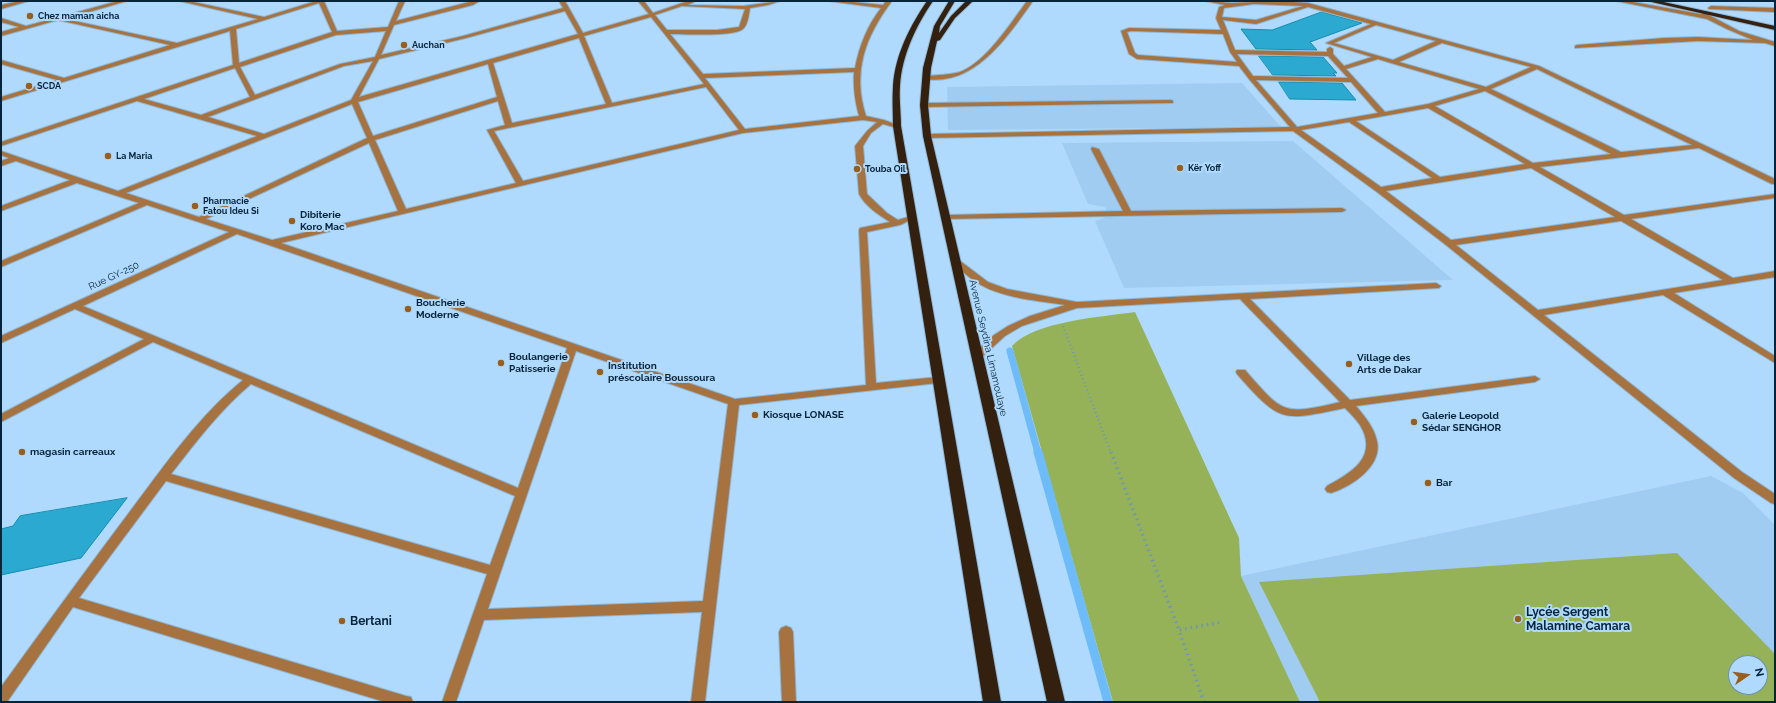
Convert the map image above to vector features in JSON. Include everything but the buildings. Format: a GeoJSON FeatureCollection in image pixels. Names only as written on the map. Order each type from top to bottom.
{"type":"FeatureCollection","features":[{"type":"Feature","properties":{"kind":"highway"},"geometry":{"type":"LineString","coordinates":[[930,1],[910,34],[904,52],[897,81],[897,126],[992,702]]}},
{"type":"Feature","properties":{"kind":"highway","name":"Avenue Seydina Limamoulaye"},"geometry":{"type":"LineString","coordinates":[[952,1],[937,26],[926,78],[924,105],[927,136],[1056,702]]}},
{"type":"Feature","properties":{"kind":"highway"},"geometry":{"type":"LineString","coordinates":[[932,48],[953,17],[970,1]]}},
{"type":"Feature","properties":{"kind":"highway"},"geometry":{"type":"LineString","coordinates":[[1650,1],[1775,28]]}},
{"type":"Feature","properties":{"kind":"highway"},"geometry":{"type":"LineString","coordinates":[[1675,1],[1775,21]]}},
{"type":"Feature","properties":{"kind":"street"},"geometry":{"type":"LineString","coordinates":[[1,7],[26,1]]}},
{"type":"Feature","properties":{"kind":"street"},"geometry":{"type":"LineString","coordinates":[[1,34],[124,1]]}},
{"type":"Feature","properties":{"kind":"street"},"geometry":{"type":"LineString","coordinates":[[182,1],[265,18]]}},
{"type":"Feature","properties":{"kind":"street"},"geometry":{"type":"LineString","coordinates":[[1,99],[321,1],[335,33]]}},
{"type":"Feature","properties":{"kind":"street"},"geometry":{"type":"LineString","coordinates":[[354,101],[377,58],[402,1]]}},
{"type":"Feature","properties":{"kind":"street"},"geometry":{"type":"LineString","coordinates":[[1,144],[335,33],[390,27],[477,1]]}},
{"type":"Feature","properties":{"kind":"street"},"geometry":{"type":"LineString","coordinates":[[562,1],[581,35],[610,105]]}},
{"type":"Feature","properties":{"kind":"street"},"geometry":{"type":"LineString","coordinates":[[641,1],[743,131]]}},
{"type":"Feature","properties":{"kind":"street"},"geometry":{"type":"LineString","coordinates":[[123,194],[121,192],[354,101],[652,15],[693,1]]}},
{"type":"Feature","properties":{"kind":"street"},"geometry":{"type":"LineString","coordinates":[[680,6],[748,7],[762,6],[777,1]]}},
{"type":"Feature","properties":{"kind":"street"},"geometry":{"type":"LineString","coordinates":[[831,1],[883,7]]}},
{"type":"Feature","properties":{"kind":"street"},"geometry":{"type":"LineString","coordinates":[[863,118],[858,108],[857,70],[867,32],[883,7],[889,1]]}},
{"type":"Feature","properties":{"kind":"street"},"geometry":{"type":"LineString","coordinates":[[926,78],[965,72],[977,63],[1030,1]]}},
{"type":"Feature","properties":{"kind":"street"},"geometry":{"type":"LineString","coordinates":[[1208,1],[1234,4]]}},
{"type":"Feature","properties":{"kind":"street"},"geometry":{"type":"LineString","coordinates":[[1619,1],[1707,17]]}},
{"type":"Feature","properties":{"kind":"street"},"geometry":{"type":"LineString","coordinates":[[1775,182],[1537,67],[1308,5],[1264,2],[1234,4],[1222,7],[1219,18],[1233,52],[1251,78],[1295,129],[1380,190],[1449,243],[1738,475],[1775,500]]}},
{"type":"Feature","properties":{"kind":"street"},"geometry":{"type":"LineString","coordinates":[[1219,18],[1256,22],[1308,5]]}},
{"type":"Feature","properties":{"kind":"street"},"geometry":{"type":"LineString","coordinates":[[666,32],[727,32],[738,30],[742,27],[748,7]]}},
{"type":"Feature","properties":{"kind":"street"},"geometry":{"type":"LineString","coordinates":[[1711,8],[1775,10]]}},
{"type":"Feature","properties":{"kind":"street"},"geometry":{"type":"LineString","coordinates":[[200,118],[332,68],[377,58],[567,9]]}},
{"type":"Feature","properties":{"kind":"street"},"geometry":{"type":"LineString","coordinates":[[1698,11],[1725,28],[1764,42]]}},
{"type":"Feature","properties":{"kind":"street"},"geometry":{"type":"LineString","coordinates":[[57,19],[177,45]]}},
{"type":"Feature","properties":{"kind":"street"},"geometry":{"type":"LineString","coordinates":[[1,20],[25,27]]}},
{"type":"Feature","properties":{"kind":"street"},"geometry":{"type":"LineString","coordinates":[[1329,43],[1376,23]]}},
{"type":"Feature","properties":{"kind":"street"},"geometry":{"type":"LineString","coordinates":[[233,28],[236,65],[253,97]]}},
{"type":"Feature","properties":{"kind":"street"},"geometry":{"type":"LineString","coordinates":[[1225,32],[1131,29],[1124,31],[1132,54],[1137,57],[1242,64]]}},
{"type":"Feature","properties":{"kind":"street"},"geometry":{"type":"LineString","coordinates":[[1577,47],[1664,40],[1698,39],[1764,42],[1775,44]]}},
{"type":"Feature","properties":{"kind":"street"},"geometry":{"type":"LineString","coordinates":[[1393,62],[1442,41]]}},
{"type":"Feature","properties":{"kind":"street"},"geometry":{"type":"LineString","coordinates":[[1329,43],[1330,54],[1383,114]]}},
{"type":"Feature","properties":{"kind":"street"},"geometry":{"type":"LineString","coordinates":[[1329,43],[1486,89],[1618,154]]}},
{"type":"Feature","properties":{"kind":"street"},"geometry":{"type":"LineString","coordinates":[[1233,52],[1330,54]]}},
{"type":"Feature","properties":{"kind":"street"},"geometry":{"type":"LineString","coordinates":[[1343,68],[1379,57]]}},
{"type":"Feature","properties":{"kind":"street"},"geometry":{"type":"LineString","coordinates":[[1,62],[65,80]]}},
{"type":"Feature","properties":{"kind":"street"},"geometry":{"type":"LineString","coordinates":[[490,62],[509,126]]}},
{"type":"Feature","properties":{"kind":"street"},"geometry":{"type":"LineString","coordinates":[[927,136],[1295,129],[1429,106],[1486,89],[1537,67]]}},
{"type":"Feature","properties":{"kind":"street"},"geometry":{"type":"LineString","coordinates":[[701,76],[857,70]]}},
{"type":"Feature","properties":{"kind":"street"},"geometry":{"type":"LineString","coordinates":[[1251,78],[1354,80]]}},
{"type":"Feature","properties":{"kind":"street"},"geometry":{"type":"LineString","coordinates":[[521,184],[490,130],[708,85]]}},
{"type":"Feature","properties":{"kind":"street"},"geometry":{"type":"LineString","coordinates":[[200,219],[371,139],[501,98]]}},
{"type":"Feature","properties":{"kind":"street"},"geometry":{"type":"LineString","coordinates":[[138,99],[264,136]]}},
{"type":"Feature","properties":{"kind":"street"},"geometry":{"type":"LineString","coordinates":[[354,101],[403,212]]}},
{"type":"Feature","properties":{"kind":"street"},"geometry":{"type":"LineString","coordinates":[[924,105],[1171,102]]}},
{"type":"Feature","properties":{"kind":"street"},"geometry":{"type":"LineString","coordinates":[[1429,106],[1732,281]]}},
{"type":"Feature","properties":{"kind":"street"},"geometry":{"type":"LineString","coordinates":[[272,243],[743,131],[863,118],[882,121],[897,126]]}},
{"type":"Feature","properties":{"kind":"street"},"geometry":{"type":"LineString","coordinates":[[1351,120],[1438,179]]}},
{"type":"Feature","properties":{"kind":"street"},"geometry":{"type":"LineString","coordinates":[[882,121],[869,132],[859,146],[863,194],[869,202],[897,223]]}},
{"type":"Feature","properties":{"kind":"street"},"geometry":{"type":"LineString","coordinates":[[1380,190],[1438,179],[1618,154],[1700,146]]}},
{"type":"Feature","properties":{"kind":"street"},"geometry":{"type":"LineString","coordinates":[[1095,149],[1128,214]]}},
{"type":"Feature","properties":{"kind":"street"},"geometry":{"type":"LineString","coordinates":[[1,153],[77,180],[237,231],[734,402],[871,386],[938,380]]}},
{"type":"Feature","properties":{"kind":"street"},"geometry":{"type":"LineString","coordinates":[[1,164],[16,158]]}},
{"type":"Feature","properties":{"kind":"street"},"geometry":{"type":"LineString","coordinates":[[1,209],[77,180]]}},
{"type":"Feature","properties":{"kind":"street"},"geometry":{"type":"LineString","coordinates":[[1449,243],[1775,196]]}},
{"type":"Feature","properties":{"kind":"street"},"geometry":{"type":"LineString","coordinates":[[1,264],[148,202]]}},
{"type":"Feature","properties":{"kind":"street"},"geometry":{"type":"LineString","coordinates":[[946,217],[1342,210]]}},
{"type":"Feature","properties":{"kind":"street"},"geometry":{"type":"LineString","coordinates":[[871,386],[863,230],[897,223],[912,218]]}},
{"type":"Feature","properties":{"kind":"street","name":"Rue GY-250"},"geometry":{"type":"LineString","coordinates":[[1,340],[237,231]]}},
{"type":"Feature","properties":{"kind":"street"},"geometry":{"type":"LineString","coordinates":[[955,260],[970,274],[985,284],[1005,292],[1077,305],[1436,286]]}},
{"type":"Feature","properties":{"kind":"street"},"geometry":{"type":"LineString","coordinates":[[1537,313],[1774,275]]}},
{"type":"Feature","properties":{"kind":"street"},"geometry":{"type":"LineString","coordinates":[[1665,292],[1775,360]]}},
{"type":"Feature","properties":{"kind":"street"},"geometry":{"type":"LineString","coordinates":[[1242,296],[1348,404],[1365,424],[1372,442],[1369,461],[1353,477],[1331,489]]}},
{"type":"Feature","properties":{"kind":"street"},"geometry":{"type":"LineString","coordinates":[[977,356],[1010,328],[1028,320],[1077,305]]}},
{"type":"Feature","properties":{"kind":"street"},"geometry":{"type":"LineString","coordinates":[[76,306],[521,494]]}},
{"type":"Feature","properties":{"kind":"street"},"geometry":{"type":"LineString","coordinates":[[1,418],[153,338]]}},
{"type":"Feature","properties":{"kind":"street"},"geometry":{"type":"LineString","coordinates":[[449,702],[573,346]]}},
{"type":"Feature","properties":{"kind":"street"},"geometry":{"type":"LineString","coordinates":[[1241,372],[1269,402],[1288,412],[1298,413],[1348,404],[1535,379]]}},
{"type":"Feature","properties":{"kind":"street"},"geometry":{"type":"LineString","coordinates":[[1,699],[163,476],[210,417],[228,398],[250,380]]}},
{"type":"Feature","properties":{"kind":"street"},"geometry":{"type":"LineString","coordinates":[[698,702],[734,402]]}},
{"type":"Feature","properties":{"kind":"street"},"geometry":{"type":"LineString","coordinates":[[163,476],[495,571]]}},
{"type":"Feature","properties":{"kind":"street"},"geometry":{"type":"LineString","coordinates":[[70,602],[406,702]]}},
{"type":"Feature","properties":{"kind":"street"},"geometry":{"type":"LineString","coordinates":[[480,615],[709,606]]}},
{"type":"Feature","properties":{"kind":"street"},"geometry":{"type":"LineString","coordinates":[[786,632],[789,702]]}},
{"type":"Feature","properties":{"kind":"path"},"geometry":{"type":"LineString","coordinates":[[1060,319],[1179,630],[1204,702]]}},
{"type":"Feature","properties":{"kind":"path"},"geometry":{"type":"LineString","coordinates":[[1179,630],[1222,622]]}},
{"type":"Feature","properties":{"kind":"shaded area"},"geometry":{"type":"Polygon","coordinates":[[[1242,83],[1281,127],[948,130],[947,87],[1242,83]]]}},
{"type":"Feature","properties":{"kind":"shaded area"},"geometry":{"type":"Polygon","coordinates":[[[1293,141],[1453,280],[1124,288],[1095,221],[1109,216],[1105,207],[1088,204],[1062,143],[1293,141]]]}},
{"type":"Feature","properties":{"kind":"shaded area","name":"Lycée Sergent Malamine Camara"},"geometry":{"type":"Polygon","coordinates":[[[1711,476],[1743,493],[1775,525],[1775,702],[1300,702],[1241,576],[1711,476]]]}},
{"type":"Feature","properties":{"kind":"green space"},"geometry":{"type":"Polygon","coordinates":[[[1135,312],[1239,538],[1241,576],[1300,702],[1113,702],[1012,346],[1036,331],[1052,326],[1088,318],[1135,312]]]}},
{"type":"Feature","properties":{"kind":"green space","name":"Lycée Sergent Malamine Camara"},"geometry":{"type":"Polygon","coordinates":[[[1677,553],[1775,654],[1775,702],[1320,702],[1259,582],[1677,553]]]}},
{"type":"Feature","properties":{"kind":"waterway"},"geometry":{"type":"LineString","coordinates":[[1010,351],[1038,453]]}},
{"type":"Feature","properties":{"kind":"waterway"},"geometry":{"type":"LineString","coordinates":[[1038,452],[1108,702]]}},
{"type":"Feature","properties":{"kind":"place","name":"Chez maman aicha"},"geometry":{"type":"Point","coordinates":[30,16]}},
{"type":"Feature","properties":{"kind":"place","name":"Auchan"},"geometry":{"type":"Point","coordinates":[404,45]}},
{"type":"Feature","properties":{"kind":"place","name":"SCDA"},"geometry":{"type":"Point","coordinates":[29,86]}},
{"type":"Feature","properties":{"kind":"place","name":"La Maria"},"geometry":{"type":"Point","coordinates":[108,156]}},
{"type":"Feature","properties":{"kind":"place","name":"Kër Yoff"},"geometry":{"type":"Point","coordinates":[1180,168]}},
{"type":"Feature","properties":{"kind":"place","name":"Touba Oil"},"geometry":{"type":"Point","coordinates":[857,169]}},
{"type":"Feature","properties":{"kind":"place","name":"Pharmacie Fatou Ideu Si"},"geometry":{"type":"Point","coordinates":[195,206]}},
{"type":"Feature","properties":{"kind":"place","name":"Dibiterie Koro Mac"},"geometry":{"type":"Point","coordinates":[292,221]}},
{"type":"Feature","properties":{"kind":"place","name":"Boucherie Moderne"},"geometry":{"type":"Point","coordinates":[408,309]}},
{"type":"Feature","properties":{"kind":"place","name":"Boulangerie Patisserie"},"geometry":{"type":"Point","coordinates":[501,363]}},
{"type":"Feature","properties":{"kind":"place","name":"Village des Arts de Dakar"},"geometry":{"type":"Point","coordinates":[1349,364]}},
{"type":"Feature","properties":{"kind":"place","name":"Institution préscolaire Boussoura"},"geometry":{"type":"Point","coordinates":[600,372]}},
{"type":"Feature","properties":{"kind":"place","name":"Kiosque LONASE"},"geometry":{"type":"Point","coordinates":[755,415]}},
{"type":"Feature","properties":{"kind":"place","name":"Galerie Leopold Sédar SENGHOR"},"geometry":{"type":"Point","coordinates":[1414,422]}},
{"type":"Feature","properties":{"kind":"place","name":"magasin carreaux"},"geometry":{"type":"Point","coordinates":[22,452]}},
{"type":"Feature","properties":{"kind":"place","name":"Bar"},"geometry":{"type":"Point","coordinates":[1428,483]}},
{"type":"Feature","properties":{"kind":"place","name":"Lycée Sergent Malamine Camara"},"geometry":{"type":"Point","coordinates":[1518,619]}},
{"type":"Feature","properties":{"kind":"place","name":"Bertani"},"geometry":{"type":"Point","coordinates":[342,621]}}]}
